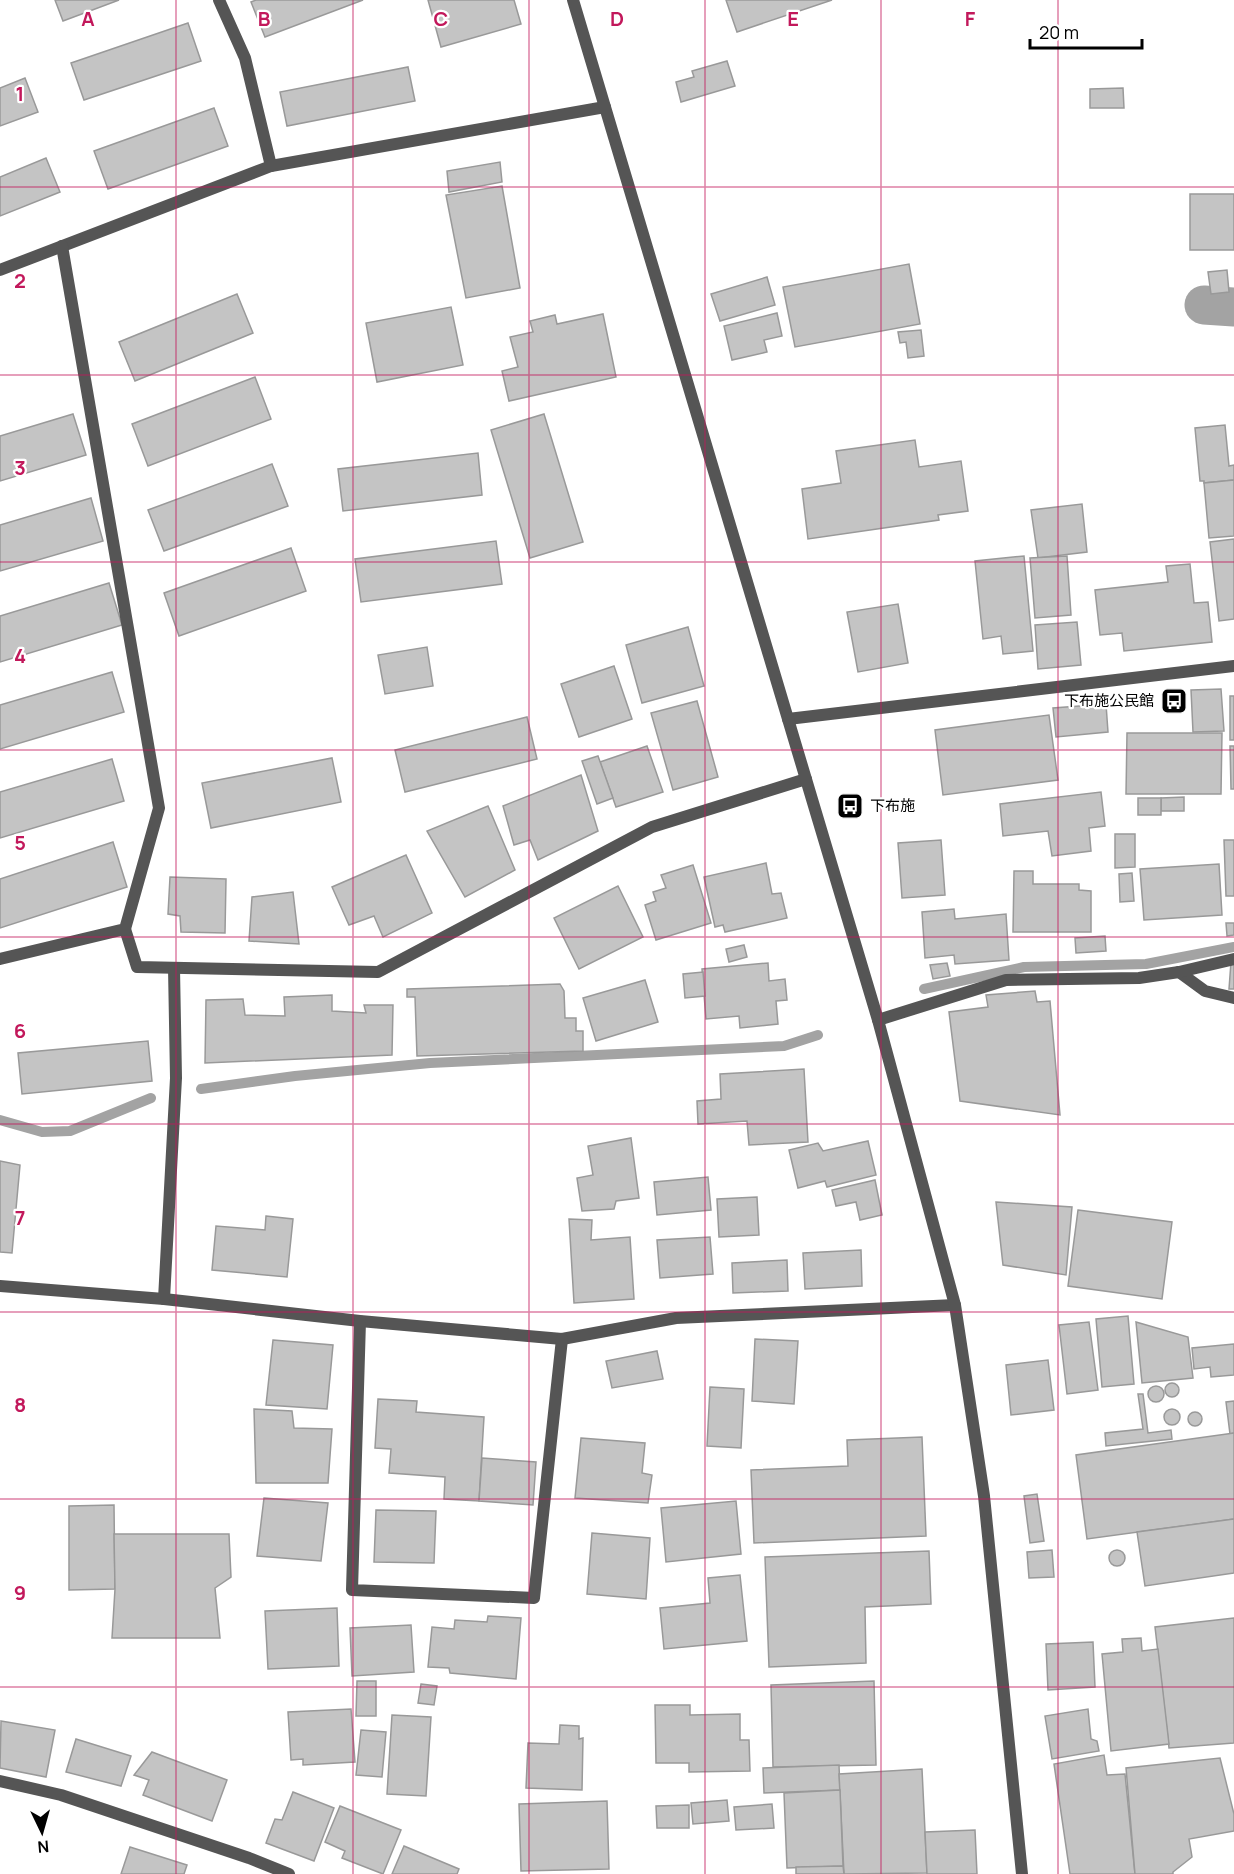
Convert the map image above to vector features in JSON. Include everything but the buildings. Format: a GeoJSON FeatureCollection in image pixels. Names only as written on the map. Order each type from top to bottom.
{"type":"FeatureCollection","features":[{"type":"Feature","properties":{"kind":"street"},"geometry":{"type":"LineString","coordinates":[[219,0],[244,58],[271,166]]}},
{"type":"Feature","properties":{"kind":"street"},"geometry":{"type":"LineString","coordinates":[[573,0],[878,1020],[955,1305],[984,1496],[1022,1874]]}},
{"type":"Feature","properties":{"kind":"street"},"geometry":{"type":"LineString","coordinates":[[0,270],[271,166],[605,106]]}},
{"type":"Feature","properties":{"kind":"street"},"geometry":{"type":"LineString","coordinates":[[62,246],[159,808],[124,929],[137,967],[378,972],[652,827],[806,779]]}},
{"type":"Feature","properties":{"kind":"street"},"geometry":{"type":"LineString","coordinates":[[788,719],[1234,666]]}},
{"type":"Feature","properties":{"kind":"street"},"geometry":{"type":"LineString","coordinates":[[0,959],[124,929]]}},
{"type":"Feature","properties":{"kind":"street"},"geometry":{"type":"LineString","coordinates":[[878,1020],[1006,980],[1139,978],[1179,972],[1234,958]]}},
{"type":"Feature","properties":{"kind":"street"},"geometry":{"type":"LineString","coordinates":[[164,1299],[176,1078],[174,968]]}},
{"type":"Feature","properties":{"kind":"street"},"geometry":{"type":"LineString","coordinates":[[1179,972],[1206,991],[1234,998]]}},
{"type":"Feature","properties":{"kind":"street"},"geometry":{"type":"LineString","coordinates":[[0,1286],[164,1299],[360,1321],[562,1339],[676,1318],[955,1305]]}},
{"type":"Feature","properties":{"kind":"street"},"geometry":{"type":"LineString","coordinates":[[360,1321],[352,1590],[534,1598],[562,1339]]}},
{"type":"Feature","properties":{"kind":"street"},"geometry":{"type":"LineString","coordinates":[[0,1781],[61,1795],[249,1858],[289,1874]]}},
{"type":"Feature","properties":{"kind":"waterway"},"geometry":{"type":"LineString","coordinates":[[1204,305],[1234,307]]}},
{"type":"Feature","properties":{"kind":"waterway"},"geometry":{"type":"LineString","coordinates":[[924,989],[1024,967],[1146,964],[1234,947]]}},
{"type":"Feature","properties":{"kind":"waterway"},"geometry":{"type":"LineString","coordinates":[[201,1089],[295,1076],[430,1063],[784,1046],[818,1035]]}},
{"type":"Feature","properties":{"kind":"waterway"},"geometry":{"type":"LineString","coordinates":[[0,1120],[42,1132],[70,1131],[151,1098]]}},
{"type":"Feature","properties":{"kind":"place","name":"下布施公民館"},"geometry":{"type":"Point","coordinates":[1174,701]}},
{"type":"Feature","properties":{"kind":"place","name":"下布施"},"geometry":{"type":"Point","coordinates":[850,806]}}]}
